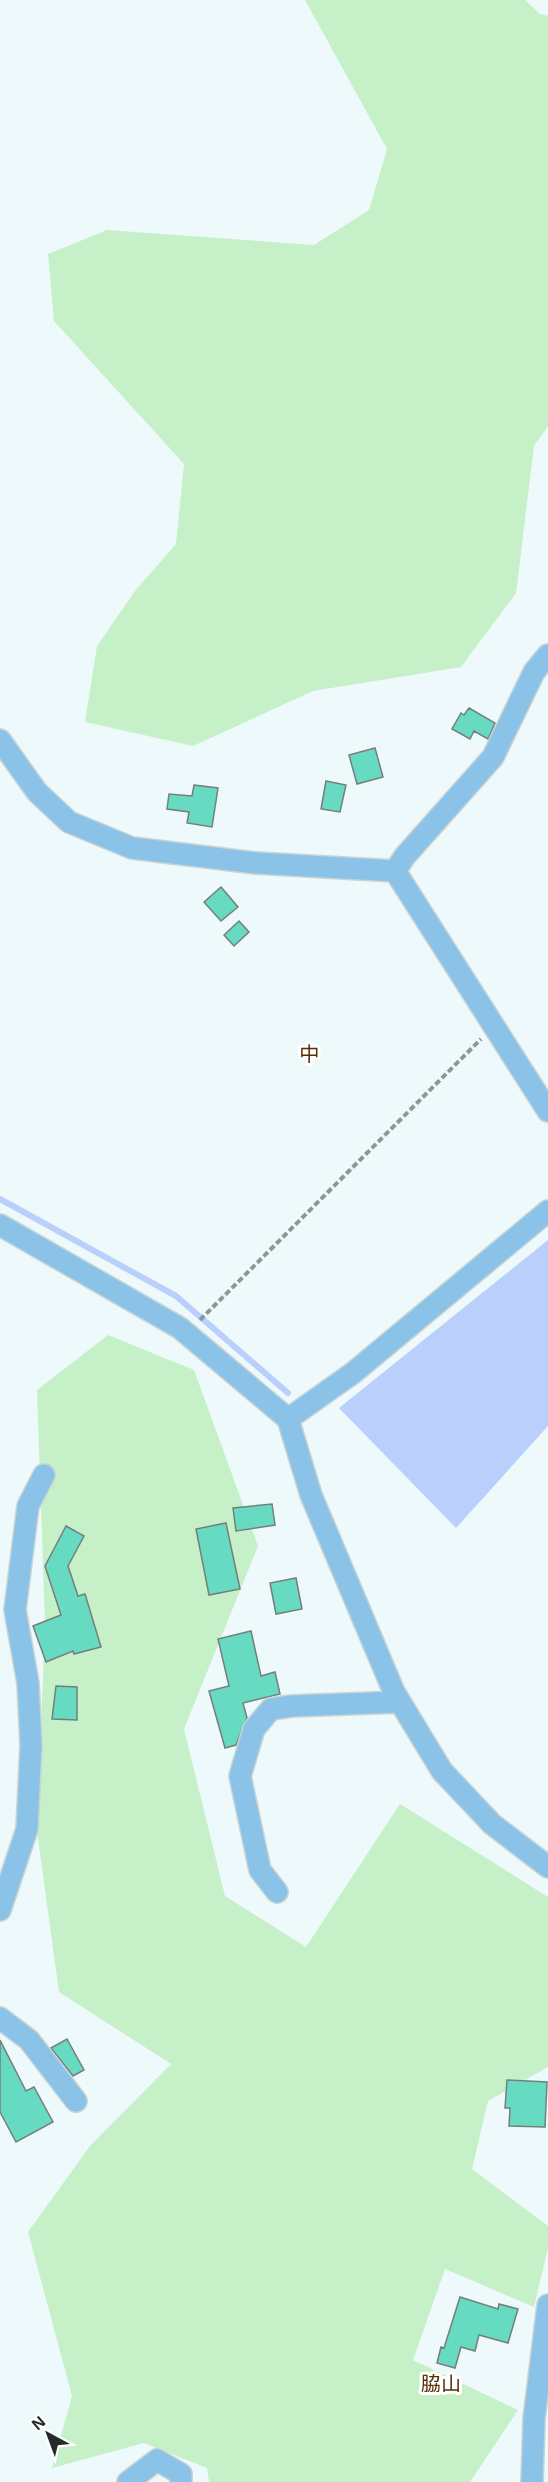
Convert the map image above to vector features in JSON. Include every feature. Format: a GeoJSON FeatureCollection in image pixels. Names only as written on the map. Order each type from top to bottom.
{"type":"FeatureCollection","features":[{"type":"Feature","properties":{"kind":"street"},"geometry":{"type":"LineString","coordinates":[[395,871],[405,856],[493,758],[534,672],[548,655]]}},
{"type":"Feature","properties":{"kind":"street"},"geometry":{"type":"LineString","coordinates":[[0,740],[37,792],[69,822],[132,848],[256,863],[395,871]]}},
{"type":"Feature","properties":{"kind":"street"},"geometry":{"type":"LineString","coordinates":[[395,871],[548,1111]]}},
{"type":"Feature","properties":{"kind":"street"},"geometry":{"type":"LineString","coordinates":[[288,1419],[353,1373],[548,1211]]}},
{"type":"Feature","properties":{"kind":"street"},"geometry":{"type":"LineString","coordinates":[[0,1225],[180,1328],[288,1419],[311,1495],[400,1702],[442,1771],[492,1824],[548,1867]]}},
{"type":"Feature","properties":{"kind":"street"},"geometry":{"type":"LineString","coordinates":[[0,1910],[27,1829],[31,1745],[28,1683],[15,1610],[28,1506],[44,1475]]}},
{"type":"Feature","properties":{"kind":"street"},"geometry":{"type":"LineString","coordinates":[[276,1892],[260,1870],[240,1776],[254,1729],[271,1710],[292,1706],[400,1702]]}},
{"type":"Feature","properties":{"kind":"street"},"geometry":{"type":"LineString","coordinates":[[0,2018],[28,2040],[75,2101]]}},
{"type":"Feature","properties":{"kind":"street"},"geometry":{"type":"LineString","coordinates":[[532,2482],[534,2419],[548,2305]]}},
{"type":"Feature","properties":{"kind":"street"},"geometry":{"type":"LineString","coordinates":[[128,2482],[157,2460],[181,2474],[181,2482]]}},
{"type":"Feature","properties":{"kind":"path"},"geometry":{"type":"LineString","coordinates":[[208,1311],[494,1026]]}},
{"type":"Feature","properties":{"kind":"green space"},"geometry":{"type":"Polygon","coordinates":[[[305,0],[525,0],[540,14],[548,16],[548,426],[534,446],[516,593],[461,667],[313,691],[193,746],[85,722],[97,646],[135,591],[176,544],[184,464],[54,321],[48,254],[107,230],[314,245],[369,210],[387,149],[305,0]]]}},
{"type":"Feature","properties":{"kind":"green space"},"geometry":{"type":"Polygon","coordinates":[[[108,1335],[194,1370],[258,1546],[184,1729],[225,1896],[306,1947],[400,1804],[548,1897],[548,2067],[488,2101],[472,2169],[548,2226],[548,2248],[534,2307],[445,2269],[413,2360],[518,2410],[470,2482],[209,2482],[207,2468],[144,2443],[52,2468],[72,2396],[28,2232],[90,2146],[171,2064],[59,1992],[37,1831],[45,1623],[37,1390],[108,1335]]]}},
{"type":"Feature","properties":{"kind":"water"},"geometry":{"type":"Polygon","coordinates":[[[548,1240],[548,1426],[456,1528],[339,1408],[548,1240]]]}},
{"type":"Feature","properties":{"kind":"building"},"geometry":{"type":"Polygon","coordinates":[[[469,708],[495,723],[488,739],[474,731],[470,739],[452,729],[461,713],[464,715],[469,708]]]}},
{"type":"Feature","properties":{"kind":"building"},"geometry":{"type":"Polygon","coordinates":[[[375,748],[383,777],[357,784],[349,755],[375,748]]]}},
{"type":"Feature","properties":{"kind":"building"},"geometry":{"type":"Polygon","coordinates":[[[326,781],[346,785],[340,812],[321,809],[326,781]]]}},
{"type":"Feature","properties":{"kind":"building"},"geometry":{"type":"Polygon","coordinates":[[[194,785],[218,788],[212,827],[187,823],[189,812],[167,809],[169,794],[192,796],[194,785]]]}},
{"type":"Feature","properties":{"kind":"building"},"geometry":{"type":"Polygon","coordinates":[[[221,887],[238,907],[221,921],[204,902],[221,887]]]}},
{"type":"Feature","properties":{"kind":"building"},"geometry":{"type":"Polygon","coordinates":[[[239,921],[249,932],[234,946],[224,935],[239,921]]]}},
{"type":"Feature","properties":{"kind":"building"},"geometry":{"type":"Polygon","coordinates":[[[272,1504],[275,1525],[236,1531],[233,1508],[272,1504]]]}},
{"type":"Feature","properties":{"kind":"building"},"geometry":{"type":"Polygon","coordinates":[[[226,1523],[240,1589],[209,1595],[196,1529],[226,1523]]]}},
{"type":"Feature","properties":{"kind":"building"},"geometry":{"type":"Polygon","coordinates":[[[66,1526],[84,1536],[68,1566],[78,1596],[85,1594],[101,1647],[74,1654],[73,1651],[46,1662],[33,1626],[61,1615],[45,1566],[66,1526]]]}},
{"type":"Feature","properties":{"kind":"building"},"geometry":{"type":"Polygon","coordinates":[[[296,1578],[302,1609],[276,1614],[270,1583],[296,1578]]]}},
{"type":"Feature","properties":{"kind":"building"},"geometry":{"type":"Polygon","coordinates":[[[251,1631],[261,1676],[275,1672],[280,1694],[243,1703],[247,1718],[236,1745],[225,1748],[209,1691],[229,1686],[218,1639],[251,1631]]]}},
{"type":"Feature","properties":{"kind":"building"},"geometry":{"type":"Polygon","coordinates":[[[56,1686],[77,1687],[77,1720],[52,1719],[56,1686]]]}},
{"type":"Feature","properties":{"kind":"building"},"geometry":{"type":"Polygon","coordinates":[[[67,2039],[84,2070],[73,2076],[51,2048],[67,2039]]]}},
{"type":"Feature","properties":{"kind":"building"},"geometry":{"type":"Polygon","coordinates":[[[0,2040],[26,2091],[34,2087],[53,2122],[16,2142],[0,2112],[0,2040]]]}},
{"type":"Feature","properties":{"kind":"building"},"geometry":{"type":"Polygon","coordinates":[[[507,2080],[547,2082],[545,2127],[509,2126],[510,2108],[505,2108],[507,2080]]]}},
{"type":"Feature","properties":{"kind":"building"},"geometry":{"type":"Polygon","coordinates":[[[460,2297],[498,2309],[499,2304],[518,2309],[508,2343],[479,2335],[475,2351],[461,2347],[455,2368],[437,2363],[460,2297]]]}},
{"type":"Feature","properties":{"kind":"waterway"},"geometry":{"type":"LineString","coordinates":[[0,1199],[176,1296],[288,1393]]}},
{"type":"Feature","properties":{"kind":"district","name":"中"},"geometry":{"type":"Point","coordinates":[309,1054]}},
{"type":"Feature","properties":{"kind":"district","name":"脇山"},"geometry":{"type":"Point","coordinates":[441,2384]}}]}
